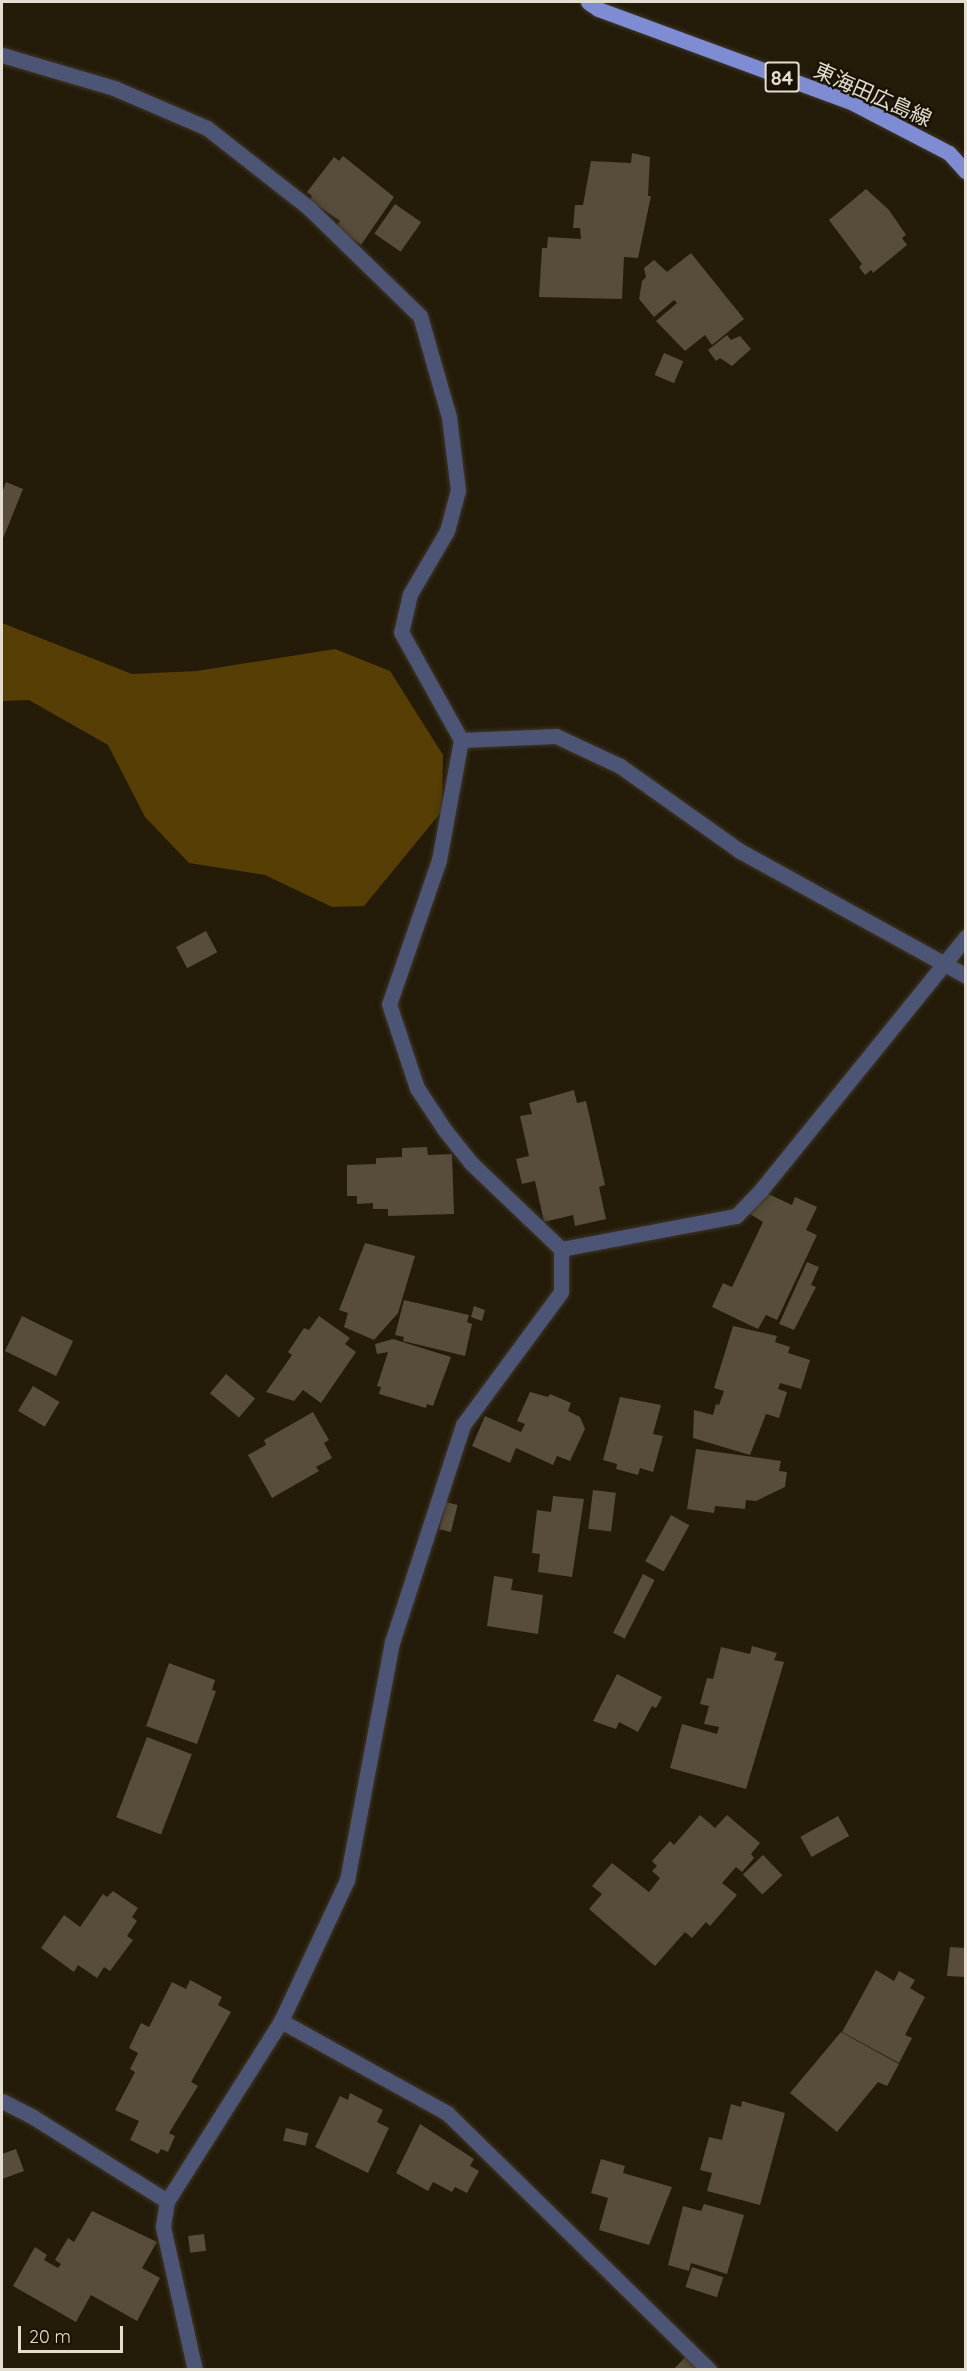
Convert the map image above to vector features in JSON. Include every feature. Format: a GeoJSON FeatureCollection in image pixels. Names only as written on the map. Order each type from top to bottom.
{"type":"FeatureCollection","features":[{"type":"Feature","properties":{"kind":"main road","name":"東海田広島線"},"geometry":{"type":"LineString","coordinates":[[588,2],[598,9],[853,103],[950,153],[966,172]]}},
{"type":"Feature","properties":{"kind":"street"},"geometry":{"type":"LineString","coordinates":[[2,55],[114,88],[207,128],[309,208],[420,316],[449,417],[458,490],[447,531],[410,594],[401,632],[461,740],[439,860],[389,1004],[417,1088],[444,1129],[471,1163],[561,1249],[561,1292],[463,1425],[392,1642],[347,1880],[281,2021],[167,2201],[163,2227],[195,2370]]}},
{"type":"Feature","properties":{"kind":"street"},"geometry":{"type":"LineString","coordinates":[[461,740],[556,736],[620,766],[740,851],[945,961],[966,976]]}},
{"type":"Feature","properties":{"kind":"street"},"geometry":{"type":"LineString","coordinates":[[561,1249],[736,1216],[761,1190],[966,937]]}},
{"type":"Feature","properties":{"kind":"street"},"geometry":{"type":"LineString","coordinates":[[281,2021],[447,2113],[709,2370]]}},
{"type":"Feature","properties":{"kind":"street"},"geometry":{"type":"LineString","coordinates":[[2,2102],[33,2117],[167,2201]]}},
{"type":"Feature","properties":{"kind":"shaded area"},"geometry":{"type":"Polygon","coordinates":[[[2,623],[132,674],[197,671],[335,649],[390,671],[443,755],[442,811],[364,906],[332,907],[265,875],[189,863],[145,817],[108,745],[29,700],[2,701],[2,623]]]}},
{"type":"Feature","properties":{"kind":"building"},"geometry":{"type":"Polygon","coordinates":[[[632,153],[650,157],[648,196],[651,196],[638,258],[624,257],[622,299],[539,297],[542,248],[547,248],[548,237],[581,239],[580,228],[573,228],[575,205],[583,205],[591,161],[631,163],[632,153]]]}},
{"type":"Feature","properties":{"kind":"building"},"geometry":{"type":"Polygon","coordinates":[[[343,156],[394,197],[361,245],[335,227],[340,221],[309,200],[312,196],[307,192],[334,157],[339,161],[343,156]]]}},
{"type":"Feature","properties":{"kind":"building"},"geometry":{"type":"Polygon","coordinates":[[[866,189],[889,210],[906,235],[902,238],[907,245],[873,273],[871,270],[865,275],[859,267],[862,264],[829,220],[866,189]]]}},
{"type":"Feature","properties":{"kind":"building"},"geometry":{"type":"Polygon","coordinates":[[[395,204],[421,222],[401,252],[374,233],[395,204]]]}},
{"type":"Feature","properties":{"kind":"building"},"geometry":{"type":"Polygon","coordinates":[[[691,253],[744,319],[712,345],[705,335],[685,351],[656,321],[677,303],[674,300],[654,317],[639,299],[642,281],[646,277],[644,268],[654,260],[667,272],[691,253]]]}},
{"type":"Feature","properties":{"kind":"building"},"geometry":{"type":"Polygon","coordinates":[[[727,335],[731,340],[740,336],[751,349],[732,366],[720,358],[716,361],[708,350],[727,335]]]}},
{"type":"Feature","properties":{"kind":"building"},"geometry":{"type":"Polygon","coordinates":[[[664,353],[683,361],[674,383],[655,375],[664,353]]]}},
{"type":"Feature","properties":{"kind":"building"},"geometry":{"type":"Polygon","coordinates":[[[6,482],[23,489],[2,541],[2,493],[6,482]]]}},
{"type":"Feature","properties":{"kind":"building"},"geometry":{"type":"Polygon","coordinates":[[[206,931],[217,952],[187,968],[176,947],[206,931]]]}},
{"type":"Feature","properties":{"kind":"building"},"geometry":{"type":"Polygon","coordinates":[[[574,1090],[577,1103],[586,1101],[605,1185],[599,1187],[606,1219],[575,1226],[573,1215],[544,1222],[535,1181],[522,1184],[516,1159],[529,1156],[520,1116],[532,1114],[529,1103],[574,1090]]]}},
{"type":"Feature","properties":{"kind":"building"},"geometry":{"type":"Polygon","coordinates":[[[427,1147],[428,1155],[452,1154],[454,1214],[388,1216],[388,1209],[373,1209],[373,1203],[357,1204],[357,1196],[347,1196],[347,1165],[376,1164],[376,1158],[402,1157],[402,1148],[427,1147]]]}},
{"type":"Feature","properties":{"kind":"building"},"geometry":{"type":"Polygon","coordinates":[[[764,1192],[792,1205],[795,1197],[817,1207],[806,1230],[817,1235],[777,1320],[766,1315],[758,1329],[712,1307],[723,1283],[732,1287],[763,1222],[750,1214],[764,1192]]]}},
{"type":"Feature","properties":{"kind":"building"},"geometry":{"type":"Polygon","coordinates":[[[365,1243],[415,1256],[398,1313],[374,1340],[344,1327],[348,1313],[339,1310],[365,1243]]]}},
{"type":"Feature","properties":{"kind":"building"},"geometry":{"type":"Polygon","coordinates":[[[807,1262],[819,1267],[811,1285],[816,1287],[794,1330],[779,1324],[807,1262]]]}},
{"type":"Feature","properties":{"kind":"building"},"geometry":{"type":"Polygon","coordinates":[[[404,1300],[469,1315],[467,1322],[472,1324],[465,1356],[403,1341],[404,1337],[395,1335],[404,1300]]]}},
{"type":"Feature","properties":{"kind":"building"},"geometry":{"type":"Polygon","coordinates":[[[474,1306],[485,1310],[482,1321],[471,1317],[474,1306]]]}},
{"type":"Feature","properties":{"kind":"building"},"geometry":{"type":"Polygon","coordinates":[[[22,1316],[73,1341],[56,1376],[5,1351],[22,1316]]]}},
{"type":"Feature","properties":{"kind":"building"},"geometry":{"type":"Polygon","coordinates":[[[319,1316],[350,1338],[345,1344],[356,1352],[321,1403],[303,1390],[294,1401],[266,1392],[292,1355],[288,1352],[304,1328],[309,1330],[319,1316]]]}},
{"type":"Feature","properties":{"kind":"building"},"geometry":{"type":"Polygon","coordinates":[[[733,1326],[777,1336],[775,1342],[790,1347],[788,1353],[810,1360],[801,1389],[780,1383],[778,1389],[787,1392],[779,1418],[766,1414],[750,1455],[693,1438],[694,1410],[713,1415],[716,1404],[719,1405],[724,1391],[714,1388],[733,1326]]]}},
{"type":"Feature","properties":{"kind":"building"},"geometry":{"type":"Polygon","coordinates":[[[393,1339],[451,1357],[433,1406],[427,1404],[426,1408],[379,1394],[381,1387],[377,1386],[388,1352],[377,1354],[375,1344],[393,1339]]]}},
{"type":"Feature","properties":{"kind":"building"},"geometry":{"type":"Polygon","coordinates":[[[226,1374],[255,1398],[239,1418],[210,1393],[226,1374]]]}},
{"type":"Feature","properties":{"kind":"building"},"geometry":{"type":"Polygon","coordinates":[[[33,1386],[60,1402],[45,1427],[18,1411],[33,1386]]]}},
{"type":"Feature","properties":{"kind":"building"},"geometry":{"type":"Polygon","coordinates":[[[530,1392],[548,1397],[550,1394],[571,1403],[568,1411],[580,1417],[585,1429],[570,1461],[557,1456],[553,1465],[516,1448],[510,1463],[472,1446],[485,1416],[521,1432],[525,1424],[517,1421],[530,1392]]]}},
{"type":"Feature","properties":{"kind":"building"},"geometry":{"type":"Polygon","coordinates":[[[620,1397],[661,1405],[653,1434],[663,1436],[653,1472],[640,1468],[638,1475],[616,1469],[617,1464],[603,1460],[620,1397]]]}},
{"type":"Feature","properties":{"kind":"building"},"geometry":{"type":"Polygon","coordinates":[[[313,1412],[329,1440],[324,1443],[332,1458],[316,1467],[319,1471],[272,1498],[248,1455],[266,1445],[264,1440],[313,1412]]]}},
{"type":"Feature","properties":{"kind":"building"},"geometry":{"type":"Polygon","coordinates":[[[696,1449],[781,1461],[779,1471],[787,1472],[785,1487],[756,1501],[746,1500],[745,1509],[715,1506],[714,1513],[687,1509],[696,1449]]]}},
{"type":"Feature","properties":{"kind":"building"},"geometry":{"type":"Polygon","coordinates":[[[593,1490],[616,1493],[611,1532],[588,1529],[593,1490]]]}},
{"type":"Feature","properties":{"kind":"building"},"geometry":{"type":"Polygon","coordinates":[[[553,1496],[584,1499],[572,1577],[538,1572],[540,1554],[532,1553],[537,1510],[551,1512],[553,1496]]]}},
{"type":"Feature","properties":{"kind":"building"},"geometry":{"type":"Polygon","coordinates":[[[446,1502],[458,1505],[451,1532],[439,1529],[446,1502]]]}},
{"type":"Feature","properties":{"kind":"building"},"geometry":{"type":"Polygon","coordinates":[[[671,1515],[689,1525],[664,1572],[645,1561],[671,1515]]]}},
{"type":"Feature","properties":{"kind":"building"},"geometry":{"type":"Polygon","coordinates":[[[643,1574],[655,1580],[625,1639],[613,1633],[643,1574]]]}},
{"type":"Feature","properties":{"kind":"building"},"geometry":{"type":"Polygon","coordinates":[[[494,1576],[513,1579],[511,1590],[543,1595],[538,1634],[487,1626],[494,1576]]]}},
{"type":"Feature","properties":{"kind":"building"},"geometry":{"type":"Polygon","coordinates":[[[752,1646],[777,1653],[774,1660],[784,1662],[746,1789],[670,1768],[682,1724],[717,1734],[719,1727],[704,1724],[709,1706],[700,1704],[707,1678],[713,1679],[721,1647],[750,1654],[752,1646]]]}},
{"type":"Feature","properties":{"kind":"building"},"geometry":{"type":"Polygon","coordinates":[[[169,1663],[215,1680],[212,1690],[216,1691],[197,1744],[146,1726],[169,1663]]]}},
{"type":"Feature","properties":{"kind":"building"},"geometry":{"type":"Polygon","coordinates":[[[617,1674],[662,1697],[656,1708],[652,1706],[638,1732],[619,1722],[616,1729],[593,1721],[617,1674]]]}},
{"type":"Feature","properties":{"kind":"building"},"geometry":{"type":"Polygon","coordinates":[[[147,1737],[192,1754],[161,1834],[116,1817],[147,1737]]]}},
{"type":"Feature","properties":{"kind":"building"},"geometry":{"type":"Polygon","coordinates":[[[700,1815],[715,1828],[727,1815],[760,1843],[751,1854],[754,1858],[742,1872],[736,1867],[722,1883],[737,1895],[710,1926],[706,1922],[692,1938],[685,1932],[655,1966],[589,1909],[602,1894],[592,1886],[612,1863],[649,1892],[660,1878],[652,1871],[657,1866],[652,1861],[670,1841],[674,1845],[700,1815]]]}},
{"type":"Feature","properties":{"kind":"building"},"geometry":{"type":"Polygon","coordinates":[[[838,1816],[849,1836],[812,1857],[800,1837],[838,1816]]]}},
{"type":"Feature","properties":{"kind":"building"},"geometry":{"type":"Polygon","coordinates":[[[763,1855],[782,1875],[762,1895],[743,1874],[763,1855]]]}},
{"type":"Feature","properties":{"kind":"building"},"geometry":{"type":"Polygon","coordinates":[[[113,1891],[138,1908],[132,1917],[137,1921],[127,1936],[133,1940],[110,1971],[104,1967],[97,1978],[78,1965],[74,1972],[41,1948],[64,1915],[80,1927],[103,1894],[107,1897],[113,1891]]]}},
{"type":"Feature","properties":{"kind":"building"},"geometry":{"type":"Polygon","coordinates":[[[950,1947],[966,1948],[966,1977],[947,1976],[950,1947]]]}},
{"type":"Feature","properties":{"kind":"building"},"geometry":{"type":"Polygon","coordinates":[[[876,1970],[894,1981],[899,1971],[915,1980],[910,1988],[925,1997],[905,2035],[912,2038],[899,2063],[842,2032],[876,1970]]]}},
{"type":"Feature","properties":{"kind":"building"},"geometry":{"type":"Polygon","coordinates":[[[190,1980],[222,1997],[218,2005],[231,2012],[191,2082],[198,2086],[169,2133],[175,2136],[168,2152],[161,2149],[158,2154],[130,2140],[139,2121],[115,2110],[135,2072],[130,2069],[138,2053],[129,2048],[141,2023],[149,2027],[172,1982],[186,1989],[190,1980]]]}},
{"type":"Feature","properties":{"kind":"building"},"geometry":{"type":"Polygon","coordinates":[[[841,2032],[899,2064],[887,2086],[878,2082],[837,2132],[790,2093],[841,2032]]]}},
{"type":"Feature","properties":{"kind":"building"},"geometry":{"type":"Polygon","coordinates":[[[350,2093],[383,2110],[377,2122],[389,2128],[368,2173],[315,2147],[340,2096],[348,2100],[350,2093]]]}},
{"type":"Feature","properties":{"kind":"building"},"geometry":{"type":"Polygon","coordinates":[[[742,2101],[785,2113],[760,2205],[707,2191],[712,2173],[700,2170],[709,2137],[722,2140],[731,2104],[741,2107],[742,2101]]]}},
{"type":"Feature","properties":{"kind":"building"},"geometry":{"type":"Polygon","coordinates":[[[420,2124],[474,2159],[470,2166],[479,2171],[467,2193],[455,2187],[452,2192],[433,2182],[428,2191],[396,2173],[420,2124]]]}},
{"type":"Feature","properties":{"kind":"building"},"geometry":{"type":"Polygon","coordinates":[[[286,2128],[308,2133],[305,2146],[283,2141],[286,2128]]]}},
{"type":"Feature","properties":{"kind":"building"},"geometry":{"type":"Polygon","coordinates":[[[16,2149],[24,2171],[2,2179],[2,2154],[16,2149]]]}},
{"type":"Feature","properties":{"kind":"building"},"geometry":{"type":"Polygon","coordinates":[[[601,2159],[625,2166],[623,2173],[672,2187],[649,2245],[599,2230],[608,2198],[591,2193],[601,2159]]]}},
{"type":"Feature","properties":{"kind":"building"},"geometry":{"type":"Polygon","coordinates":[[[704,2204],[744,2215],[727,2274],[691,2263],[689,2271],[668,2265],[683,2206],[701,2211],[704,2204]]]}},
{"type":"Feature","properties":{"kind":"building"},"geometry":{"type":"Polygon","coordinates":[[[92,2211],[157,2242],[142,2268],[160,2278],[137,2321],[91,2295],[76,2322],[13,2286],[35,2247],[47,2255],[44,2260],[58,2268],[61,2264],[55,2260],[68,2238],[74,2242],[92,2211]]]}},
{"type":"Feature","properties":{"kind":"building"},"geometry":{"type":"Polygon","coordinates":[[[204,2234],[206,2251],[190,2253],[188,2236],[204,2234]]]}},
{"type":"Feature","properties":{"kind":"building"},"geometry":{"type":"Polygon","coordinates":[[[692,2267],[723,2277],[717,2297],[686,2287],[692,2267]]]}},
{"type":"Feature","properties":{"kind":"building"},"geometry":{"type":"Polygon","coordinates":[[[689,2353],[707,2370],[673,2370],[689,2353]]]}}]}
